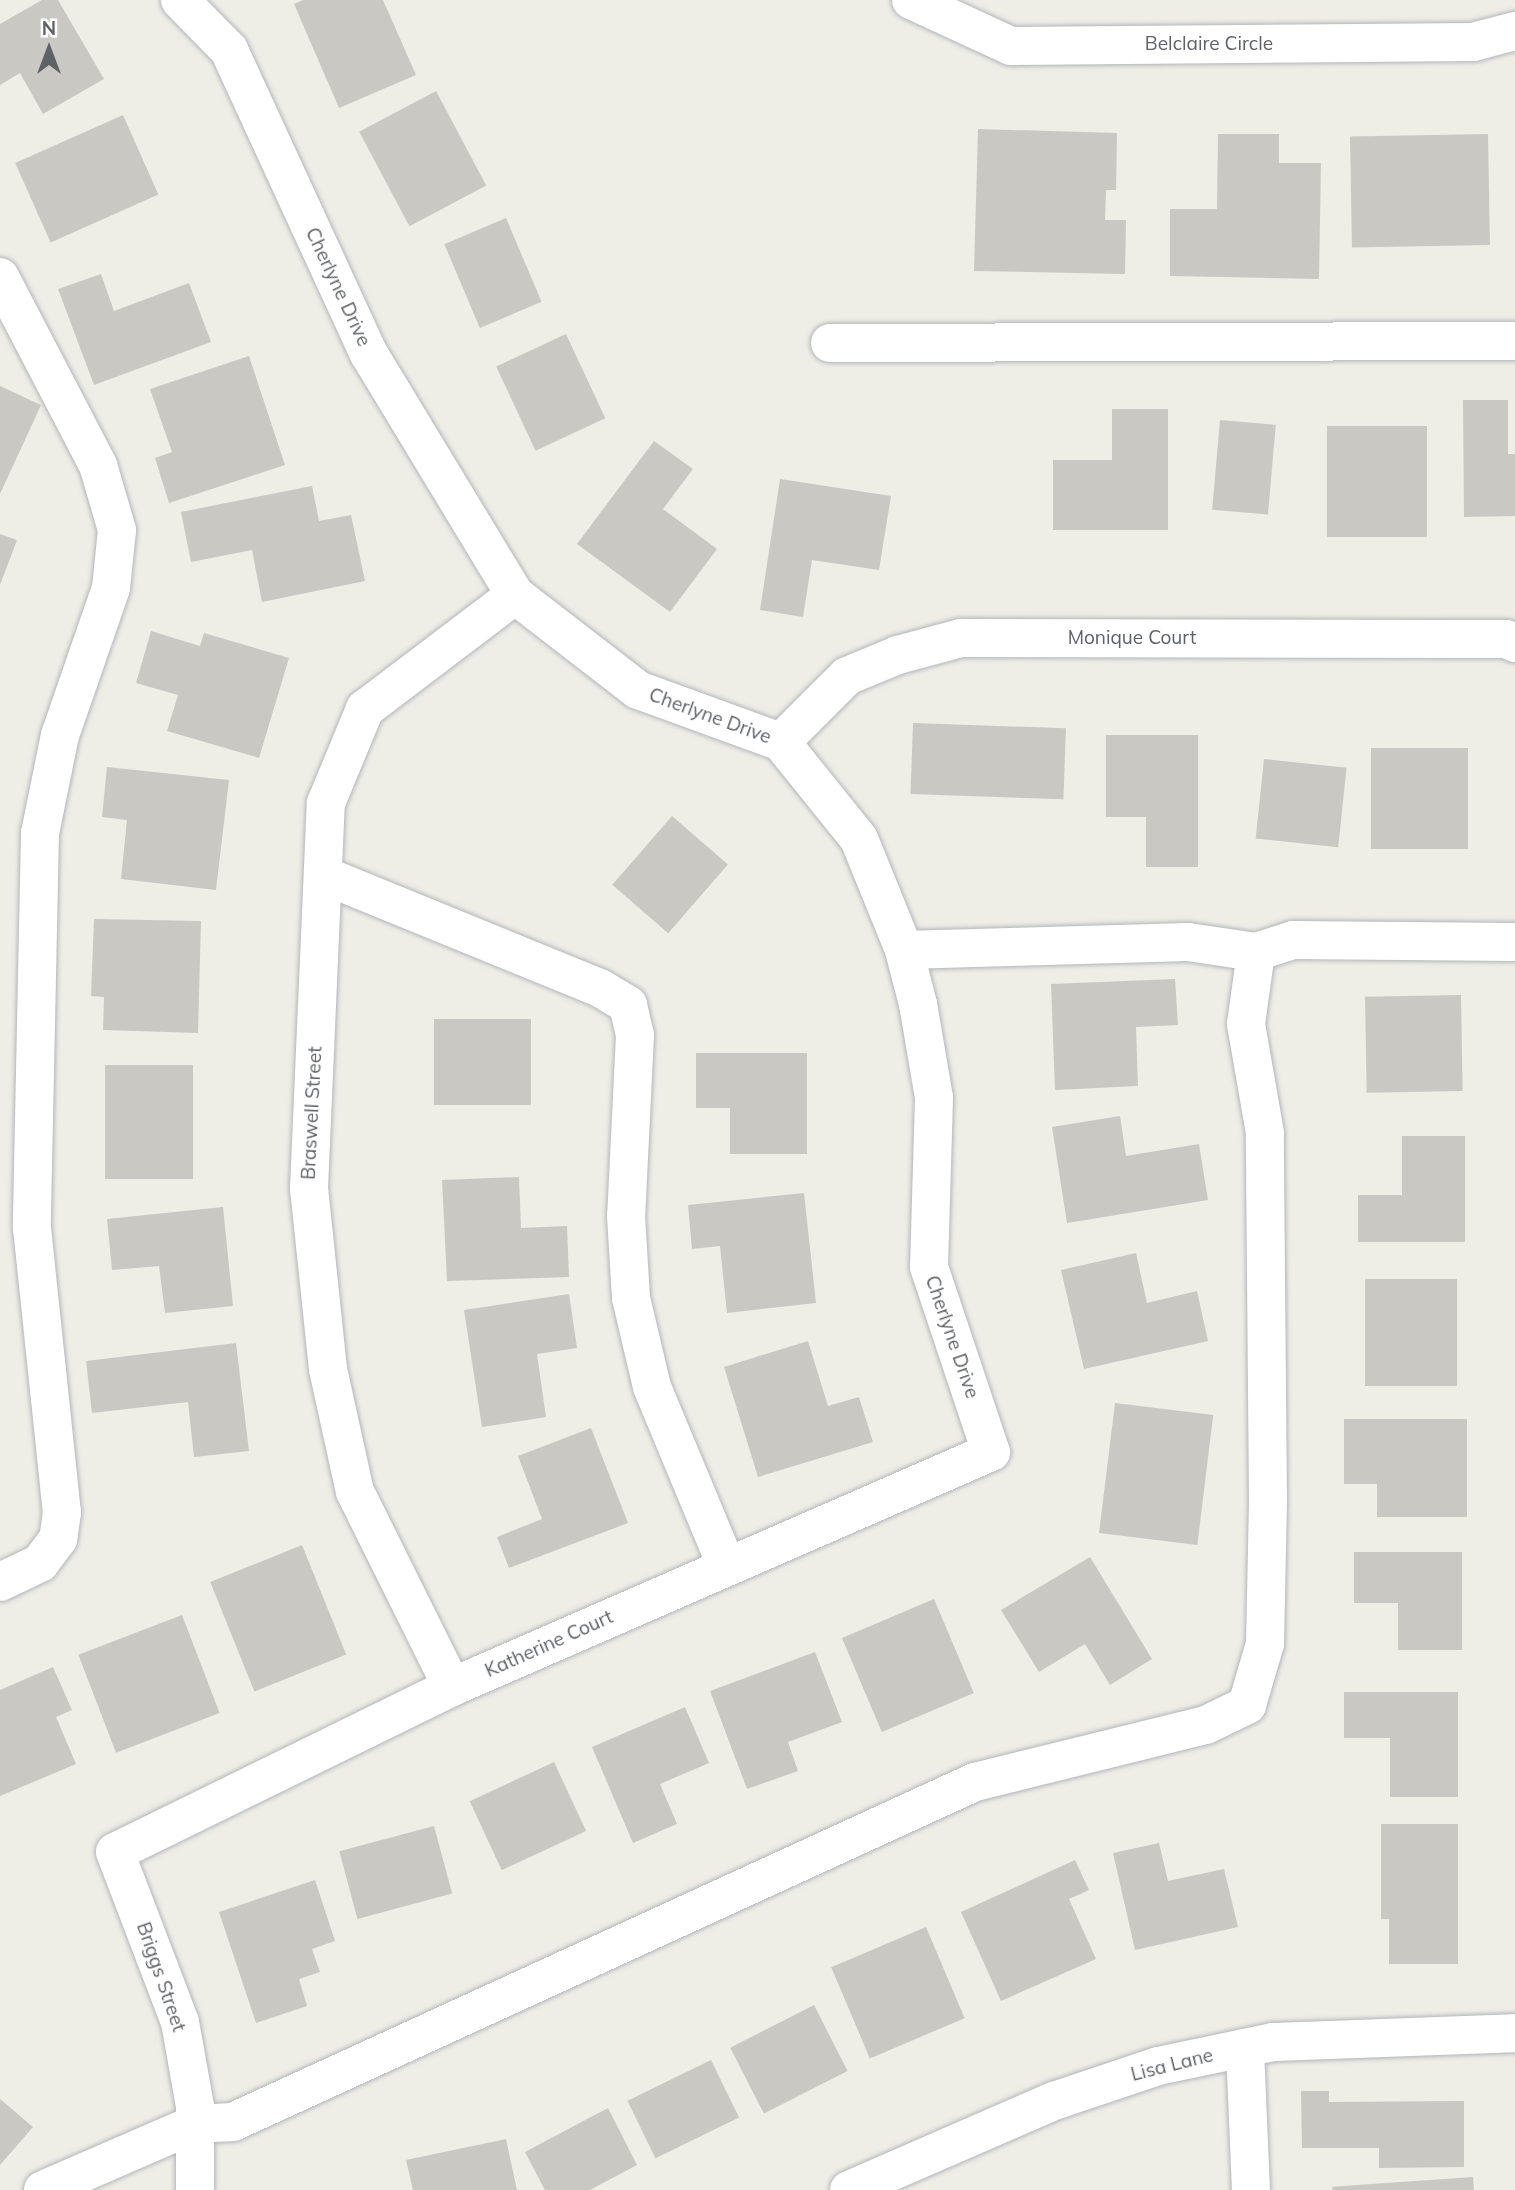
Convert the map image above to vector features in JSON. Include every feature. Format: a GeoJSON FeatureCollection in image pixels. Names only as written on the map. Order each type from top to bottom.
{"type":"FeatureCollection","features":[{"type":"Feature","properties":{"kind":"street","name":"Cherlyne Drive"},"geometry":{"type":"LineString","coordinates":[[180,0],[229,50],[369,354],[515,595],[638,691],[781,741],[859,839],[904,950],[934,1098],[929,1267],[991,1452]]}},
{"type":"Feature","properties":{"kind":"street","name":"Belclaire Circle"},"geometry":{"type":"LineString","coordinates":[[911,0],[1011,46],[1473,42],[1515,31]]}},
{"type":"Feature","properties":{"kind":"street"},"geometry":{"type":"LineString","coordinates":[[0,277],[98,464],[117,530],[111,588],[61,734],[40,833],[32,1228],[62,1513],[58,1539],[40,1563],[0,1582]]}},
{"type":"Feature","properties":{"kind":"street"},"geometry":{"type":"LineString","coordinates":[[830,343],[1515,341]]}},
{"type":"Feature","properties":{"kind":"street","name":"Braswell Street"},"geometry":{"type":"LineString","coordinates":[[452,1687],[355,1492],[328,1369],[309,1188],[326,803],[365,709],[515,595]]}},
{"type":"Feature","properties":{"kind":"street","name":"Monique Court"},"geometry":{"type":"LineString","coordinates":[[781,741],[847,676],[898,655],[961,638],[1506,639],[1515,643]]}},
{"type":"Feature","properties":{"kind":"street"},"geometry":{"type":"LineString","coordinates":[[323,875],[600,989],[628,1005],[635,1035],[626,1216],[631,1298],[652,1387],[726,1565]]}},
{"type":"Feature","properties":{"kind":"street"},"geometry":{"type":"LineString","coordinates":[[904,950],[1188,942],[1256,952],[1293,940],[1515,943]]}},
{"type":"Feature","properties":{"kind":"street"},"geometry":{"type":"LineString","coordinates":[[43,2190],[195,2124],[233,2122],[975,1782],[1206,1725],[1247,1705],[1265,1644],[1268,1504],[1265,1133],[1246,1024],[1256,952]]}},
{"type":"Feature","properties":{"kind":"street","name":"Katherine Court"},"geometry":{"type":"LineString","coordinates":[[115,1852],[452,1687],[726,1565],[991,1452]]}},
{"type":"Feature","properties":{"kind":"street","name":"Briggs Street"},"geometry":{"type":"LineString","coordinates":[[115,1852],[180,2022],[195,2124],[195,2190]]}},
{"type":"Feature","properties":{"kind":"street","name":"Lisa Lane"},"geometry":{"type":"LineString","coordinates":[[849,2190],[923,2174],[1054,2101],[1158,2066],[1273,2042],[1515,2033]]}},
{"type":"Feature","properties":{"kind":"street"},"geometry":{"type":"LineString","coordinates":[[1245,2048],[1251,2190]]}},
{"type":"Feature","properties":{"kind":"building"},"geometry":{"type":"Polygon","coordinates":[[[42,0],[58,0],[104,79],[43,114],[20,73],[0,85],[0,24],[42,0]]]}},
{"type":"Feature","properties":{"kind":"building"},"geometry":{"type":"Polygon","coordinates":[[[303,0],[383,0],[416,75],[339,108],[294,4],[303,0]]]}},
{"type":"Feature","properties":{"kind":"building"},"geometry":{"type":"Polygon","coordinates":[[[436,91],[486,185],[409,226],[359,132],[436,91]]]}},
{"type":"Feature","properties":{"kind":"building"},"geometry":{"type":"Polygon","coordinates":[[[123,115],[158,194],[51,242],[15,163],[123,115]]]}},
{"type":"Feature","properties":{"kind":"building"},"geometry":{"type":"Polygon","coordinates":[[[978,129],[1117,133],[1116,190],[1106,190],[1105,220],[1126,220],[1125,274],[974,271],[978,129]]]}},
{"type":"Feature","properties":{"kind":"building"},"geometry":{"type":"Polygon","coordinates":[[[1218,134],[1279,134],[1279,163],[1321,163],[1319,279],[1170,276],[1170,209],[1217,209],[1218,134]]]}},
{"type":"Feature","properties":{"kind":"building"},"geometry":{"type":"Polygon","coordinates":[[[1488,134],[1490,245],[1352,247],[1350,136],[1488,134]]]}},
{"type":"Feature","properties":{"kind":"building"},"geometry":{"type":"Polygon","coordinates":[[[506,218],[542,302],[480,328],[444,244],[506,218]]]}},
{"type":"Feature","properties":{"kind":"building"},"geometry":{"type":"Polygon","coordinates":[[[101,274],[114,311],[189,283],[211,342],[94,385],[58,289],[101,274]]]}},
{"type":"Feature","properties":{"kind":"building"},"geometry":{"type":"Polygon","coordinates":[[[566,334],[605,418],[536,451],[496,367],[566,334]]]}},
{"type":"Feature","properties":{"kind":"building"},"geometry":{"type":"Polygon","coordinates":[[[249,356],[285,465],[169,503],[155,458],[172,452],[150,389],[249,356]]]}},
{"type":"Feature","properties":{"kind":"building"},"geometry":{"type":"Polygon","coordinates":[[[0,386],[41,405],[0,494],[0,386]]]}},
{"type":"Feature","properties":{"kind":"building"},"geometry":{"type":"Polygon","coordinates":[[[1463,400],[1508,400],[1508,454],[1515,454],[1515,516],[1464,517],[1463,400]]]}},
{"type":"Feature","properties":{"kind":"building"},"geometry":{"type":"Polygon","coordinates":[[[1112,409],[1168,409],[1168,530],[1053,530],[1053,460],[1112,460],[1112,409]]]}},
{"type":"Feature","properties":{"kind":"building"},"geometry":{"type":"Polygon","coordinates":[[[1220,420],[1276,425],[1268,515],[1212,510],[1220,420]]]}},
{"type":"Feature","properties":{"kind":"building"},"geometry":{"type":"Polygon","coordinates":[[[1327,426],[1427,426],[1427,537],[1327,537],[1327,426]]]}},
{"type":"Feature","properties":{"kind":"building"},"geometry":{"type":"Polygon","coordinates":[[[654,441],[693,469],[663,509],[717,549],[670,612],[577,544],[654,441]]]}},
{"type":"Feature","properties":{"kind":"building"},"geometry":{"type":"Polygon","coordinates":[[[780,479],[891,496],[879,570],[812,560],[803,617],[760,610],[780,479]]]}},
{"type":"Feature","properties":{"kind":"building"},"geometry":{"type":"Polygon","coordinates":[[[312,486],[319,521],[351,515],[365,581],[262,602],[252,550],[191,562],[181,512],[312,486]]]}},
{"type":"Feature","properties":{"kind":"building"},"geometry":{"type":"Polygon","coordinates":[[[0,534],[17,540],[0,585],[0,534]]]}},
{"type":"Feature","properties":{"kind":"building"},"geometry":{"type":"Polygon","coordinates":[[[151,631],[200,646],[204,633],[289,658],[259,758],[167,731],[178,695],[136,683],[151,631]]]}},
{"type":"Feature","properties":{"kind":"building"},"geometry":{"type":"Polygon","coordinates":[[[913,723],[1066,728],[1063,799],[911,794],[913,723]]]}},
{"type":"Feature","properties":{"kind":"building"},"geometry":{"type":"Polygon","coordinates":[[[1106,735],[1198,735],[1198,867],[1146,867],[1146,817],[1106,817],[1106,735]]]}},
{"type":"Feature","properties":{"kind":"building"},"geometry":{"type":"Polygon","coordinates":[[[1371,748],[1468,748],[1468,849],[1371,849],[1371,748]]]}},
{"type":"Feature","properties":{"kind":"building"},"geometry":{"type":"Polygon","coordinates":[[[1264,759],[1347,768],[1338,847],[1256,839],[1264,759]]]}},
{"type":"Feature","properties":{"kind":"building"},"geometry":{"type":"Polygon","coordinates":[[[107,767],[229,780],[216,890],[121,879],[127,820],[102,817],[107,767]]]}},
{"type":"Feature","properties":{"kind":"building"},"geometry":{"type":"Polygon","coordinates":[[[672,816],[728,865],[668,933],[612,885],[672,816]]]}},
{"type":"Feature","properties":{"kind":"building"},"geometry":{"type":"Polygon","coordinates":[[[94,919],[201,921],[198,1033],[103,1030],[104,997],[91,996],[94,919]]]}},
{"type":"Feature","properties":{"kind":"building"},"geometry":{"type":"Polygon","coordinates":[[[1175,979],[1178,1025],[1136,1027],[1138,1086],[1055,1090],[1051,984],[1175,979]]]}},
{"type":"Feature","properties":{"kind":"building"},"geometry":{"type":"Polygon","coordinates":[[[1461,995],[1463,1091],[1367,1093],[1365,997],[1461,995]]]}},
{"type":"Feature","properties":{"kind":"building"},"geometry":{"type":"Polygon","coordinates":[[[434,1019],[531,1019],[531,1105],[434,1105],[434,1019]]]}},
{"type":"Feature","properties":{"kind":"building"},"geometry":{"type":"Polygon","coordinates":[[[696,1053],[807,1053],[807,1154],[730,1154],[730,1108],[696,1108],[696,1053]]]}},
{"type":"Feature","properties":{"kind":"building"},"geometry":{"type":"Polygon","coordinates":[[[105,1065],[193,1065],[193,1179],[105,1179],[105,1065]]]}},
{"type":"Feature","properties":{"kind":"building"},"geometry":{"type":"Polygon","coordinates":[[[1120,1116],[1126,1156],[1199,1144],[1208,1200],[1067,1223],[1052,1127],[1120,1116]]]}},
{"type":"Feature","properties":{"kind":"building"},"geometry":{"type":"Polygon","coordinates":[[[1402,1136],[1465,1136],[1465,1242],[1358,1242],[1358,1195],[1402,1195],[1402,1136]]]}},
{"type":"Feature","properties":{"kind":"building"},"geometry":{"type":"Polygon","coordinates":[[[519,1177],[521,1228],[567,1226],[569,1277],[447,1281],[442,1180],[519,1177]]]}},
{"type":"Feature","properties":{"kind":"building"},"geometry":{"type":"Polygon","coordinates":[[[804,1193],[816,1303],[727,1313],[720,1246],[692,1249],[688,1205],[804,1193]]]}},
{"type":"Feature","properties":{"kind":"building"},"geometry":{"type":"Polygon","coordinates":[[[223,1207],[233,1306],[165,1313],[159,1266],[112,1270],[107,1219],[223,1207]]]}},
{"type":"Feature","properties":{"kind":"building"},"geometry":{"type":"Polygon","coordinates":[[[1136,1253],[1147,1303],[1197,1291],[1208,1341],[1084,1369],[1061,1270],[1136,1253]]]}},
{"type":"Feature","properties":{"kind":"building"},"geometry":{"type":"Polygon","coordinates":[[[1365,1279],[1457,1279],[1457,1386],[1365,1386],[1365,1279]]]}},
{"type":"Feature","properties":{"kind":"building"},"geometry":{"type":"Polygon","coordinates":[[[569,1294],[577,1348],[537,1354],[546,1417],[482,1427],[464,1310],[569,1294]]]}},
{"type":"Feature","properties":{"kind":"building"},"geometry":{"type":"Polygon","coordinates":[[[808,1341],[828,1406],[859,1397],[873,1442],[758,1477],[724,1367],[808,1341]]]}},
{"type":"Feature","properties":{"kind":"building"},"geometry":{"type":"Polygon","coordinates":[[[236,1343],[249,1451],[194,1457],[188,1402],[92,1413],[86,1361],[236,1343]]]}},
{"type":"Feature","properties":{"kind":"building"},"geometry":{"type":"Polygon","coordinates":[[[1115,1403],[1213,1415],[1197,1545],[1099,1533],[1115,1403]]]}},
{"type":"Feature","properties":{"kind":"building"},"geometry":{"type":"Polygon","coordinates":[[[1344,1419],[1467,1419],[1467,1517],[1377,1517],[1377,1484],[1344,1484],[1344,1419]]]}},
{"type":"Feature","properties":{"kind":"building"},"geometry":{"type":"Polygon","coordinates":[[[591,1428],[628,1523],[509,1568],[497,1537],[542,1519],[518,1456],[591,1428]]]}},
{"type":"Feature","properties":{"kind":"building"},"geometry":{"type":"Polygon","coordinates":[[[302,1545],[346,1654],[254,1691],[210,1582],[302,1545]]]}},
{"type":"Feature","properties":{"kind":"building"},"geometry":{"type":"Polygon","coordinates":[[[1354,1552],[1462,1552],[1462,1650],[1398,1650],[1398,1603],[1354,1603],[1354,1552]]]}},
{"type":"Feature","properties":{"kind":"building"},"geometry":{"type":"Polygon","coordinates":[[[1090,1557],[1152,1659],[1110,1685],[1085,1644],[1039,1672],[1001,1610],[1090,1557]]]}},
{"type":"Feature","properties":{"kind":"building"},"geometry":{"type":"Polygon","coordinates":[[[934,1599],[974,1693],[882,1732],[842,1638],[934,1599]]]}},
{"type":"Feature","properties":{"kind":"building"},"geometry":{"type":"Polygon","coordinates":[[[182,1615],[220,1713],[116,1753],[78,1655],[182,1615]]]}},
{"type":"Feature","properties":{"kind":"building"},"geometry":{"type":"Polygon","coordinates":[[[815,1652],[842,1722],[788,1742],[798,1771],[747,1789],[710,1691],[815,1652]]]}},
{"type":"Feature","properties":{"kind":"building"},"geometry":{"type":"Polygon","coordinates":[[[53,1667],[72,1710],[56,1717],[76,1764],[0,1796],[0,1690],[53,1667]]]}},
{"type":"Feature","properties":{"kind":"building"},"geometry":{"type":"Polygon","coordinates":[[[1344,1692],[1458,1692],[1458,1797],[1390,1797],[1390,1738],[1344,1738],[1344,1692]]]}},
{"type":"Feature","properties":{"kind":"building"},"geometry":{"type":"Polygon","coordinates":[[[685,1707],[709,1763],[660,1784],[677,1824],[633,1843],[592,1747],[685,1707]]]}},
{"type":"Feature","properties":{"kind":"building"},"geometry":{"type":"Polygon","coordinates":[[[554,1762],[586,1831],[502,1870],[470,1801],[554,1762]]]}},
{"type":"Feature","properties":{"kind":"building"},"geometry":{"type":"Polygon","coordinates":[[[1381,1824],[1458,1824],[1458,1964],[1389,1964],[1389,1919],[1381,1919],[1381,1824]]]}},
{"type":"Feature","properties":{"kind":"building"},"geometry":{"type":"Polygon","coordinates":[[[434,1826],[452,1894],[357,1919],[339,1851],[434,1826]]]}},
{"type":"Feature","properties":{"kind":"building"},"geometry":{"type":"Polygon","coordinates":[[[1159,1843],[1168,1881],[1224,1869],[1238,1927],[1135,1950],[1113,1853],[1159,1843]]]}},
{"type":"Feature","properties":{"kind":"building"},"geometry":{"type":"Polygon","coordinates":[[[1075,1860],[1089,1890],[1069,1899],[1096,1959],[1001,2001],[961,1912],[1075,1860]]]}},
{"type":"Feature","properties":{"kind":"building"},"geometry":{"type":"Polygon","coordinates":[[[315,1880],[335,1941],[312,1949],[320,1972],[299,1979],[307,2006],[256,2023],[219,1912],[315,1880]]]}},
{"type":"Feature","properties":{"kind":"building"},"geometry":{"type":"Polygon","coordinates":[[[926,1927],[965,2018],[870,2058],[831,1967],[926,1927]]]}},
{"type":"Feature","properties":{"kind":"building"},"geometry":{"type":"Polygon","coordinates":[[[814,2005],[848,2071],[764,2114],[730,2048],[814,2005]]]}},
{"type":"Feature","properties":{"kind":"building"},"geometry":{"type":"Polygon","coordinates":[[[711,2060],[739,2118],[655,2158],[627,2101],[711,2060]]]}},
{"type":"Feature","properties":{"kind":"building"},"geometry":{"type":"Polygon","coordinates":[[[1301,2091],[1329,2091],[1329,2102],[1464,2101],[1464,2167],[1379,2168],[1379,2148],[1302,2148],[1301,2091]]]}},
{"type":"Feature","properties":{"kind":"building"},"geometry":{"type":"Polygon","coordinates":[[[0,2099],[33,2127],[0,2165],[0,2099]]]}},
{"type":"Feature","properties":{"kind":"building"},"geometry":{"type":"Polygon","coordinates":[[[608,2108],[637,2165],[590,2190],[545,2190],[525,2152],[608,2108]]]}},
{"type":"Feature","properties":{"kind":"building"},"geometry":{"type":"Polygon","coordinates":[[[506,2139],[517,2190],[413,2190],[406,2160],[506,2139]]]}},
{"type":"Feature","properties":{"kind":"building"},"geometry":{"type":"Polygon","coordinates":[[[1473,2177],[1474,2190],[1333,2190],[1332,2187],[1473,2177]]]}}]}
